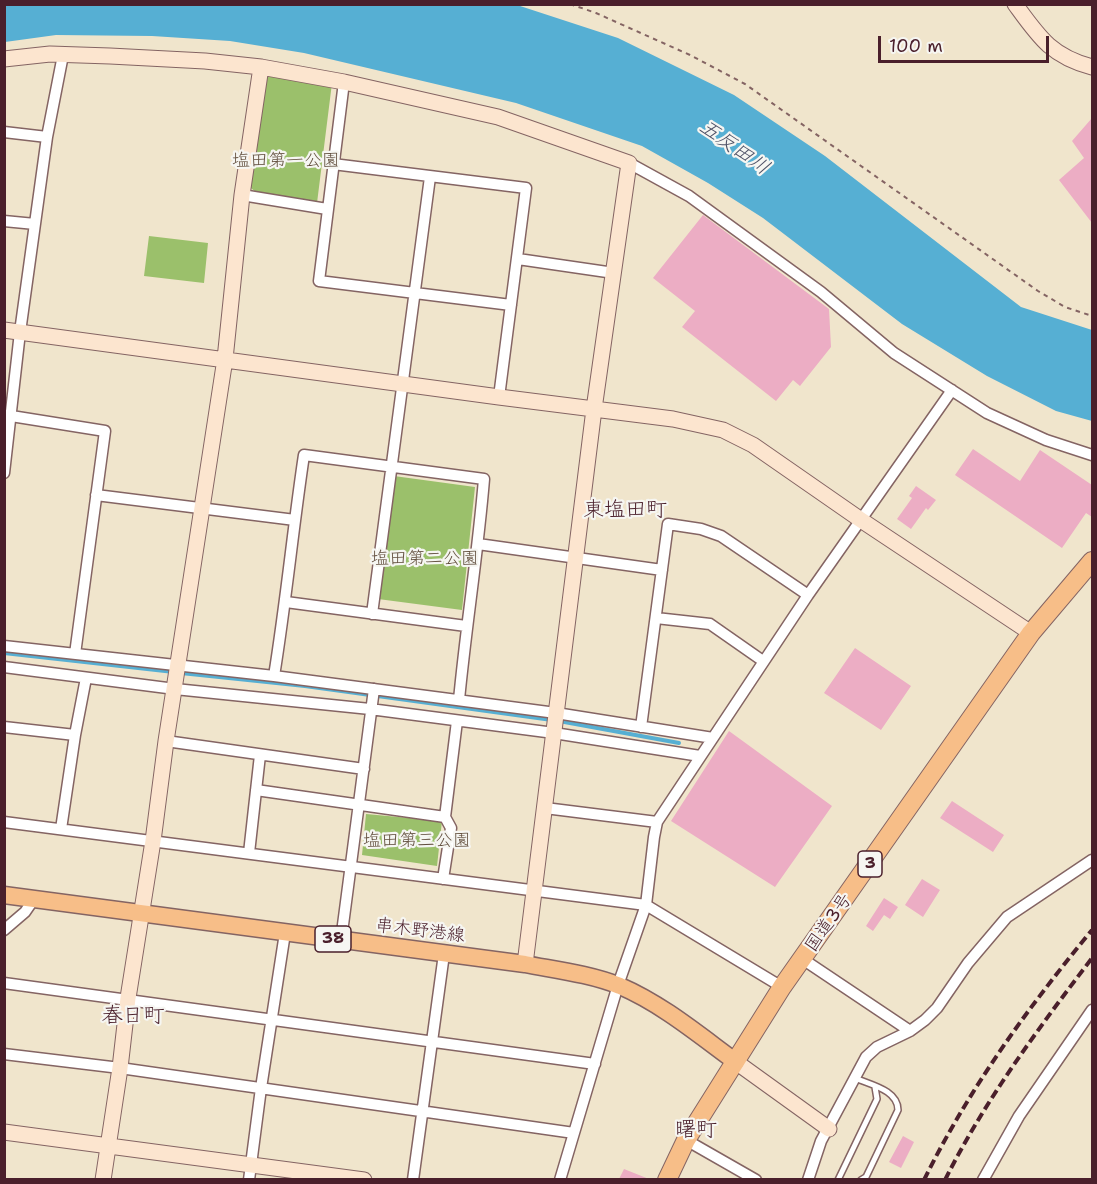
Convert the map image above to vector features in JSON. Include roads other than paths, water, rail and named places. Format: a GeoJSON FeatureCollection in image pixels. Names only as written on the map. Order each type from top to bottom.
{"type":"FeatureCollection","features":[{"type":"Feature","properties":{"kind":"highway","name":"国道3号"},"geometry":{"type":"LineString","coordinates":[[667,1179],[686,1140],[782,987],[804,960],[1031,633],[1092,561]]}},
{"type":"Feature","properties":{"kind":"main road","name":"串木野港線"},"geometry":{"type":"LineString","coordinates":[[4,895],[525,964],[581,975],[618,985],[644,998],[676,1018],[736,1062]]}},
{"type":"Feature","properties":{"kind":"street"},"geometry":{"type":"LineString","coordinates":[[1015,4],[1040,39],[1058,54],[1092,67]]}},
{"type":"Feature","properties":{"kind":"street"},"geometry":{"type":"LineString","coordinates":[[4,59],[50,54],[193,60],[261,67],[344,82],[498,117],[629,163],[689,196],[821,292],[894,353],[987,413],[1046,440],[1092,455]]}},
{"type":"Feature","properties":{"kind":"street"},"geometry":{"type":"LineString","coordinates":[[4,473],[12,331],[35,224],[47,137],[63,55]]}},
{"type":"Feature","properties":{"kind":"street"},"geometry":{"type":"LineString","coordinates":[[103,1179],[166,741],[225,359],[242,195],[261,67]]}},
{"type":"Feature","properties":{"kind":"street"},"geometry":{"type":"LineString","coordinates":[[344,82],[319,281],[511,305]]}},
{"type":"Feature","properties":{"kind":"street"},"geometry":{"type":"LineString","coordinates":[[4,132],[47,137]]}},
{"type":"Feature","properties":{"kind":"street"},"geometry":{"type":"LineString","coordinates":[[525,964],[594,409],[629,163]]}},
{"type":"Feature","properties":{"kind":"street"},"geometry":{"type":"LineString","coordinates":[[333,164],[526,188],[499,397]]}},
{"type":"Feature","properties":{"kind":"street"},"geometry":{"type":"LineString","coordinates":[[372,614],[430,177]]}},
{"type":"Feature","properties":{"kind":"street"},"geometry":{"type":"LineString","coordinates":[[242,195],[327,209]]}},
{"type":"Feature","properties":{"kind":"street"},"geometry":{"type":"LineString","coordinates":[[4,221],[35,224]]}},
{"type":"Feature","properties":{"kind":"street"},"geometry":{"type":"LineString","coordinates":[[518,259],[614,273]]}},
{"type":"Feature","properties":{"kind":"street"},"geometry":{"type":"LineString","coordinates":[[12,331],[499,397],[673,418],[723,430],[753,445],[1031,633]]}},
{"type":"Feature","properties":{"kind":"street"},"geometry":{"type":"LineString","coordinates":[[560,1179],[618,985],[646,905],[657,822],[808,595],[952,390]]}},
{"type":"Feature","properties":{"kind":"street"},"geometry":{"type":"LineString","coordinates":[[8,416],[105,430],[75,654]]}},
{"type":"Feature","properties":{"kind":"street"},"geometry":{"type":"LineString","coordinates":[[273,676],[286,602],[304,454],[391,465],[484,479],[459,700]]}},
{"type":"Feature","properties":{"kind":"street"},"geometry":{"type":"LineString","coordinates":[[96,495],[295,520]]}},
{"type":"Feature","properties":{"kind":"street"},"geometry":{"type":"LineString","coordinates":[[641,727],[668,524],[701,529],[721,537],[808,595]]}},
{"type":"Feature","properties":{"kind":"street"},"geometry":{"type":"LineString","coordinates":[[478,544],[662,570]]}},
{"type":"Feature","properties":{"kind":"street"},"geometry":{"type":"LineString","coordinates":[[286,602],[466,626]]}},
{"type":"Feature","properties":{"kind":"street"},"geometry":{"type":"LineString","coordinates":[[656,618],[710,624],[763,661]]}},
{"type":"Feature","properties":{"kind":"street"},"geometry":{"type":"LineString","coordinates":[[4,646],[273,676],[459,700],[713,738]]}},
{"type":"Feature","properties":{"kind":"street"},"geometry":{"type":"LineString","coordinates":[[4,667],[175,689],[457,720],[700,756]]}},
{"type":"Feature","properties":{"kind":"street"},"geometry":{"type":"LineString","coordinates":[[61,829],[86,678]]}},
{"type":"Feature","properties":{"kind":"street"},"geometry":{"type":"LineString","coordinates":[[341,940],[374,689]]}},
{"type":"Feature","properties":{"kind":"street"},"geometry":{"type":"LineString","coordinates":[[443,879],[451,828],[445,818],[457,720]]}},
{"type":"Feature","properties":{"kind":"street"},"geometry":{"type":"LineString","coordinates":[[4,727],[75,735]]}},
{"type":"Feature","properties":{"kind":"street"},"geometry":{"type":"LineString","coordinates":[[166,741],[364,769]]}},
{"type":"Feature","properties":{"kind":"street"},"geometry":{"type":"LineString","coordinates":[[249,853],[260,754]]}},
{"type":"Feature","properties":{"kind":"street"},"geometry":{"type":"LineString","coordinates":[[256,790],[445,818]]}},
{"type":"Feature","properties":{"kind":"street"},"geometry":{"type":"LineString","coordinates":[[545,808],[657,822]]}},
{"type":"Feature","properties":{"kind":"street"},"geometry":{"type":"LineString","coordinates":[[4,822],[646,905],[782,987]]}},
{"type":"Feature","properties":{"kind":"street"},"geometry":{"type":"LineString","coordinates":[[808,1179],[817,1151],[866,1057],[877,1047],[910,1031],[937,1008],[968,963],[1006,917],[1092,860]]}},
{"type":"Feature","properties":{"kind":"street"},"geometry":{"type":"LineString","coordinates":[[4,930],[25,912],[34,899]]}},
{"type":"Feature","properties":{"kind":"street"},"geometry":{"type":"LineString","coordinates":[[249,1179],[285,933]]}},
{"type":"Feature","properties":{"kind":"street"},"geometry":{"type":"LineString","coordinates":[[414,1179],[444,954]]}},
{"type":"Feature","properties":{"kind":"street"},"geometry":{"type":"LineString","coordinates":[[804,960],[910,1031]]}},
{"type":"Feature","properties":{"kind":"street"},"geometry":{"type":"LineString","coordinates":[[4,983],[128,998],[595,1064]]}},
{"type":"Feature","properties":{"kind":"street"},"geometry":{"type":"LineString","coordinates":[[983,1179],[1019,1116],[1092,1010]]}},
{"type":"Feature","properties":{"kind":"street"},"geometry":{"type":"LineString","coordinates":[[4,1054],[120,1068],[574,1132]]}},
{"type":"Feature","properties":{"kind":"street"},"geometry":{"type":"LineString","coordinates":[[736,1062],[748,1068],[829,1129]]}},
{"type":"Feature","properties":{"kind":"street"},"geometry":{"type":"LineString","coordinates":[[4,1132],[364,1179]]}},
{"type":"Feature","properties":{"kind":"street"},"geometry":{"type":"LineString","coordinates":[[686,1140],[756,1179]]}},
{"type":"Feature","properties":{"kind":"lane"},"geometry":{"type":"LineString","coordinates":[[855,1078],[891,1094],[898,1102],[898,1110],[866,1177],[861,1179]]}},
{"type":"Feature","properties":{"kind":"lane"},"geometry":{"type":"LineString","coordinates":[[838,1179],[877,1099],[875,1087]]}},
{"type":"Feature","properties":{"kind":"water","name":"五反田川"},"geometry":{"type":"Polygon","coordinates":[[[4,5],[517,5],[618,38],[734,95],[825,156],[1021,307],[1092,330],[1092,421],[1056,411],[987,376],[902,324],[763,218],[708,183],[642,146],[516,103],[304,53],[230,41],[152,36],[56,35],[5,42],[4,5]]]}},
{"type":"Feature","properties":{"kind":"waterway"},"geometry":{"type":"LineString","coordinates":[[4,653],[174,672]]}},
{"type":"Feature","properties":{"kind":"waterway"},"geometry":{"type":"LineString","coordinates":[[181,673],[305,686],[552,720]]}},
{"type":"Feature","properties":{"kind":"waterway"},"geometry":{"type":"LineString","coordinates":[[559,721],[679,743]]}},
{"type":"Feature","properties":{"kind":"railway"},"geometry":{"type":"LineString","coordinates":[[924,1180],[980,1081],[1022,1019],[1092,930]]}},
{"type":"Feature","properties":{"kind":"railway"},"geometry":{"type":"LineString","coordinates":[[945,1180],[995,1093],[1032,1038],[1092,958]]}},
{"type":"Feature","properties":{"kind":"district","name":"東塩田町"},"geometry":{"type":"Point","coordinates":[625,511]}},
{"type":"Feature","properties":{"kind":"district","name":"春日町"},"geometry":{"type":"Point","coordinates":[133,1017]}},
{"type":"Feature","properties":{"kind":"district","name":"曙町"},"geometry":{"type":"Point","coordinates":[696,1131]}},
{"type":"Feature","properties":{"kind":"park label","name":"塩田第一公園"},"geometry":{"type":"Point","coordinates":[286,161]}},
{"type":"Feature","properties":{"kind":"park label","name":"塩田第二公園"},"geometry":{"type":"Point","coordinates":[425,559]}},
{"type":"Feature","properties":{"kind":"park label","name":"塩田第三公園"},"geometry":{"type":"Point","coordinates":[417,841]}}]}
